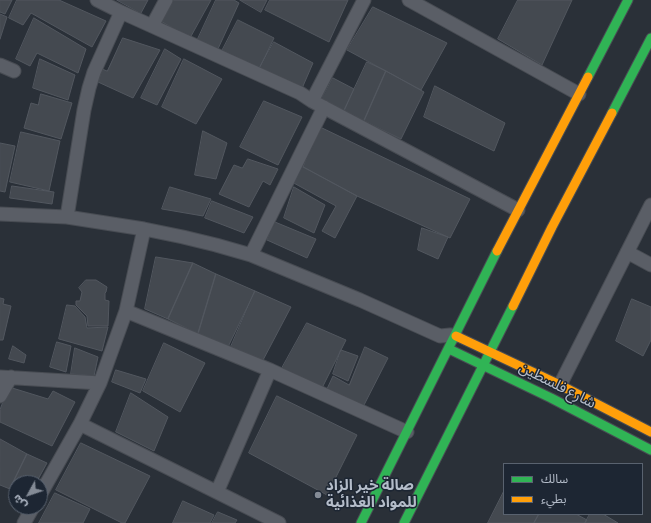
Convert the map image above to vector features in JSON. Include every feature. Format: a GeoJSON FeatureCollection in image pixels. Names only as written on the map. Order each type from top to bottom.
{"type":"FeatureCollection","features":[{"type":"Feature","properties":{"kind":"main road"},"geometry":{"type":"LineString","coordinates":[[361,523],[518,210],[628,0]]}},
{"type":"Feature","properties":{"kind":"main road"},"geometry":{"type":"LineString","coordinates":[[404,523],[556,220],[651,38]]}},
{"type":"Feature","properties":{"kind":"main road","name":"شارع فلسطين"},"geometry":{"type":"LineString","coordinates":[[456,336],[560,385],[651,432]]}},
{"type":"Feature","properties":{"kind":"main road","name":"شارع فلسطين"},"geometry":{"type":"LineString","coordinates":[[449,349],[581,413],[651,450]]}},
{"type":"Feature","properties":{"kind":"street"},"geometry":{"type":"LineString","coordinates":[[97,0],[300,93],[312,101],[518,210]]}},
{"type":"Feature","properties":{"kind":"street"},"geometry":{"type":"LineString","coordinates":[[152,26],[166,0]]}},
{"type":"Feature","properties":{"kind":"street"},"geometry":{"type":"LineString","coordinates":[[312,101],[364,0]]}},
{"type":"Feature","properties":{"kind":"street"},"geometry":{"type":"LineString","coordinates":[[408,0],[579,94]]}},
{"type":"Feature","properties":{"kind":"street"},"geometry":{"type":"LineString","coordinates":[[67,217],[84,110],[89,88],[94,72],[121,12]]}},
{"type":"Feature","properties":{"kind":"street"},"geometry":{"type":"LineString","coordinates":[[0,65],[14,71]]}},
{"type":"Feature","properties":{"kind":"street"},"geometry":{"type":"LineString","coordinates":[[251,255],[324,107]]}},
{"type":"Feature","properties":{"kind":"street"},"geometry":{"type":"LineString","coordinates":[[560,385],[651,205]]}},
{"type":"Feature","properties":{"kind":"street"},"geometry":{"type":"LineString","coordinates":[[0,214],[67,217],[144,229],[216,245],[251,255],[360,300],[440,336],[456,336]]}},
{"type":"Feature","properties":{"kind":"street"},"geometry":{"type":"LineString","coordinates":[[48,481],[80,424],[100,383],[126,311],[144,229]]}},
{"type":"Feature","properties":{"kind":"street"},"geometry":{"type":"LineString","coordinates":[[627,252],[651,265]]}},
{"type":"Feature","properties":{"kind":"street"},"geometry":{"type":"LineString","coordinates":[[126,311],[270,370],[407,432]]}},
{"type":"Feature","properties":{"kind":"street"},"geometry":{"type":"LineString","coordinates":[[440,336],[449,349]]}},
{"type":"Feature","properties":{"kind":"street"},"geometry":{"type":"LineString","coordinates":[[217,492],[270,370]]}},
{"type":"Feature","properties":{"kind":"street"},"geometry":{"type":"LineString","coordinates":[[0,396],[5,377],[100,383]]}},
{"type":"Feature","properties":{"kind":"street"},"geometry":{"type":"LineString","coordinates":[[80,424],[279,523]]}},
{"type":"Feature","properties":{"kind":"building"},"geometry":{"type":"Polygon","coordinates":[[[0,0],[12,0],[5,14],[0,12],[0,0]]]}},
{"type":"Feature","properties":{"kind":"building"},"geometry":{"type":"Polygon","coordinates":[[[17,0],[59,0],[106,21],[92,47],[31,13],[23,25],[9,18],[17,0]]]}},
{"type":"Feature","properties":{"kind":"building"},"geometry":{"type":"Polygon","coordinates":[[[117,0],[148,0],[141,13],[117,0]]]}},
{"type":"Feature","properties":{"kind":"building"},"geometry":{"type":"Polygon","coordinates":[[[168,0],[211,0],[190,38],[157,19],[168,0]]]}},
{"type":"Feature","properties":{"kind":"building"},"geometry":{"type":"Polygon","coordinates":[[[216,0],[234,0],[239,3],[217,51],[197,41],[216,0]]]}},
{"type":"Feature","properties":{"kind":"building"},"geometry":{"type":"Polygon","coordinates":[[[240,0],[267,0],[261,12],[240,0]]]}},
{"type":"Feature","properties":{"kind":"building"},"geometry":{"type":"Polygon","coordinates":[[[270,0],[348,0],[329,42],[265,10],[270,0]]]}},
{"type":"Feature","properties":{"kind":"building"},"geometry":{"type":"Polygon","coordinates":[[[518,0],[572,0],[542,65],[498,39],[518,0]]]}},
{"type":"Feature","properties":{"kind":"building"},"geometry":{"type":"Polygon","coordinates":[[[373,7],[447,43],[421,90],[347,50],[373,7]]]}},
{"type":"Feature","properties":{"kind":"building"},"geometry":{"type":"Polygon","coordinates":[[[0,14],[7,17],[0,39],[0,14]]]}},
{"type":"Feature","properties":{"kind":"building"},"geometry":{"type":"Polygon","coordinates":[[[34,18],[86,49],[78,73],[37,53],[30,66],[16,59],[34,18]]]}},
{"type":"Feature","properties":{"kind":"building"},"geometry":{"type":"Polygon","coordinates":[[[238,20],[274,38],[259,69],[222,51],[238,20]]]}},
{"type":"Feature","properties":{"kind":"building"},"geometry":{"type":"Polygon","coordinates":[[[123,38],[160,50],[133,98],[98,82],[102,69],[107,71],[123,38]]]}},
{"type":"Feature","properties":{"kind":"building"},"geometry":{"type":"Polygon","coordinates":[[[274,42],[313,63],[300,93],[259,69],[274,42]]]}},
{"type":"Feature","properties":{"kind":"building"},"geometry":{"type":"Polygon","coordinates":[[[165,49],[181,59],[157,105],[141,98],[165,49]]]}},
{"type":"Feature","properties":{"kind":"building"},"geometry":{"type":"Polygon","coordinates":[[[40,59],[75,75],[68,100],[33,88],[40,59]]]}},
{"type":"Feature","properties":{"kind":"building"},"geometry":{"type":"Polygon","coordinates":[[[184,59],[222,79],[196,124],[162,107],[184,59]]]}},
{"type":"Feature","properties":{"kind":"building"},"geometry":{"type":"Polygon","coordinates":[[[367,62],[386,71],[364,121],[344,111],[367,62]]]}},
{"type":"Feature","properties":{"kind":"building"},"geometry":{"type":"Polygon","coordinates":[[[386,71],[424,92],[401,139],[364,121],[386,71]]]}},
{"type":"Feature","properties":{"kind":"building"},"geometry":{"type":"Polygon","coordinates":[[[333,78],[354,89],[344,111],[321,100],[333,78]]]}},
{"type":"Feature","properties":{"kind":"building"},"geometry":{"type":"Polygon","coordinates":[[[435,86],[505,123],[494,151],[424,117],[435,86]]]}},
{"type":"Feature","properties":{"kind":"building"},"geometry":{"type":"Polygon","coordinates":[[[41,94],[72,103],[61,139],[24,128],[31,103],[38,105],[41,94]]]}},
{"type":"Feature","properties":{"kind":"building"},"geometry":{"type":"Polygon","coordinates":[[[264,101],[302,117],[278,165],[240,147],[264,101]]]}},
{"type":"Feature","properties":{"kind":"building"},"geometry":{"type":"Polygon","coordinates":[[[320,127],[470,199],[450,238],[357,196],[303,167],[320,127]]]}},
{"type":"Feature","properties":{"kind":"building"},"geometry":{"type":"Polygon","coordinates":[[[203,131],[227,143],[216,179],[195,175],[203,131]]]}},
{"type":"Feature","properties":{"kind":"building"},"geometry":{"type":"Polygon","coordinates":[[[21,132],[60,141],[49,191],[10,182],[21,132]]]}},
{"type":"Feature","properties":{"kind":"building"},"geometry":{"type":"Polygon","coordinates":[[[0,143],[15,146],[5,192],[0,191],[0,143]]]}},
{"type":"Feature","properties":{"kind":"building"},"geometry":{"type":"Polygon","coordinates":[[[248,159],[278,169],[270,185],[263,181],[249,207],[219,194],[234,165],[242,168],[248,159]]]}},
{"type":"Feature","properties":{"kind":"building"},"geometry":{"type":"Polygon","coordinates":[[[298,164],[357,196],[335,238],[322,231],[336,206],[290,181],[298,164]]]}},
{"type":"Feature","properties":{"kind":"building"},"geometry":{"type":"Polygon","coordinates":[[[12,186],[54,192],[52,204],[10,198],[12,186]]]}},
{"type":"Feature","properties":{"kind":"building"},"geometry":{"type":"Polygon","coordinates":[[[170,187],[211,199],[203,216],[162,209],[170,187]]]}},
{"type":"Feature","properties":{"kind":"building"},"geometry":{"type":"Polygon","coordinates":[[[294,187],[325,205],[314,233],[284,218],[294,187]]]}},
{"type":"Feature","properties":{"kind":"building"},"geometry":{"type":"Polygon","coordinates":[[[212,201],[253,217],[244,233],[205,218],[212,201]]]}},
{"type":"Feature","properties":{"kind":"building"},"geometry":{"type":"Polygon","coordinates":[[[275,222],[316,239],[307,258],[267,240],[275,222]]]}},
{"type":"Feature","properties":{"kind":"building"},"geometry":{"type":"Polygon","coordinates":[[[422,228],[448,237],[438,259],[418,250],[422,228]]]}},
{"type":"Feature","properties":{"kind":"building"},"geometry":{"type":"Polygon","coordinates":[[[156,257],[193,263],[168,319],[145,309],[156,257]]]}},
{"type":"Feature","properties":{"kind":"building"},"geometry":{"type":"Polygon","coordinates":[[[193,263],[216,274],[198,334],[168,319],[193,263]]]}},
{"type":"Feature","properties":{"kind":"building"},"geometry":{"type":"Polygon","coordinates":[[[216,274],[255,291],[227,349],[198,334],[216,274]]]}},
{"type":"Feature","properties":{"kind":"building"},"geometry":{"type":"Polygon","coordinates":[[[86,280],[96,280],[107,287],[105,300],[109,301],[108,326],[88,326],[87,316],[76,305],[76,301],[80,301],[82,292],[79,288],[86,280]]]}},
{"type":"Feature","properties":{"kind":"building"},"geometry":{"type":"Polygon","coordinates":[[[255,291],[291,307],[262,362],[230,349],[255,291]]]}},
{"type":"Feature","properties":{"kind":"building"},"geometry":{"type":"Polygon","coordinates":[[[0,298],[4,299],[3,304],[11,306],[3,340],[0,340],[0,298]]]}},
{"type":"Feature","properties":{"kind":"building"},"geometry":{"type":"Polygon","coordinates":[[[632,299],[651,307],[651,340],[643,356],[616,341],[632,299]]]}},
{"type":"Feature","properties":{"kind":"building"},"geometry":{"type":"Polygon","coordinates":[[[67,305],[75,306],[85,317],[87,328],[108,327],[102,351],[59,339],[67,305]]]}},
{"type":"Feature","properties":{"kind":"building"},"geometry":{"type":"Polygon","coordinates":[[[307,323],[346,340],[322,388],[281,370],[307,323]]]}},
{"type":"Feature","properties":{"kind":"building"},"geometry":{"type":"Polygon","coordinates":[[[57,342],[71,346],[66,372],[50,367],[57,342]]]}},
{"type":"Feature","properties":{"kind":"building"},"geometry":{"type":"Polygon","coordinates":[[[164,343],[205,363],[180,412],[143,391],[164,343]]]}},
{"type":"Feature","properties":{"kind":"building"},"geometry":{"type":"Polygon","coordinates":[[[13,346],[26,355],[24,363],[9,359],[13,346]]]}},
{"type":"Feature","properties":{"kind":"building"},"geometry":{"type":"Polygon","coordinates":[[[365,347],[388,358],[363,407],[326,391],[333,376],[349,385],[365,347]]]}},
{"type":"Feature","properties":{"kind":"building"},"geometry":{"type":"Polygon","coordinates":[[[75,348],[98,357],[94,376],[71,374],[75,348]]]}},
{"type":"Feature","properties":{"kind":"building"},"geometry":{"type":"Polygon","coordinates":[[[341,350],[358,356],[348,381],[333,374],[341,350]]]}},
{"type":"Feature","properties":{"kind":"building"},"geometry":{"type":"Polygon","coordinates":[[[116,370],[146,379],[140,393],[112,382],[116,370]]]}},
{"type":"Feature","properties":{"kind":"building"},"geometry":{"type":"Polygon","coordinates":[[[9,387],[48,399],[53,391],[75,402],[52,446],[0,422],[0,410],[9,387]]]}},
{"type":"Feature","properties":{"kind":"building"},"geometry":{"type":"Polygon","coordinates":[[[131,393],[168,417],[154,451],[116,432],[131,393]]]}},
{"type":"Feature","properties":{"kind":"building"},"geometry":{"type":"Polygon","coordinates":[[[277,396],[357,435],[327,495],[249,453],[277,396]]]}},
{"type":"Feature","properties":{"kind":"building"},"geometry":{"type":"Polygon","coordinates":[[[0,439],[27,454],[17,475],[8,475],[8,488],[0,485],[0,439]]]}},
{"type":"Feature","properties":{"kind":"building"},"geometry":{"type":"Polygon","coordinates":[[[81,443],[150,476],[125,523],[122,523],[56,490],[81,443]]]}},
{"type":"Feature","properties":{"kind":"building"},"geometry":{"type":"Polygon","coordinates":[[[27,454],[47,463],[40,475],[17,475],[27,454]]]}},
{"type":"Feature","properties":{"kind":"building"},"geometry":{"type":"Polygon","coordinates":[[[55,493],[90,509],[83,523],[39,523],[43,515],[48,515],[48,506],[55,493]]]}},
{"type":"Feature","properties":{"kind":"building"},"geometry":{"type":"Polygon","coordinates":[[[503,493],[503,515],[538,515],[534,523],[488,523],[503,493]]]}},
{"type":"Feature","properties":{"kind":"building"},"geometry":{"type":"Polygon","coordinates":[[[183,501],[214,515],[210,523],[173,523],[183,501]]]}},
{"type":"Feature","properties":{"kind":"building"},"geometry":{"type":"Polygon","coordinates":[[[218,512],[237,520],[235,523],[212,523],[218,512]]]}},
{"type":"Feature","properties":{"kind":"building"},"geometry":{"type":"Polygon","coordinates":[[[538,515],[578,515],[587,520],[585,523],[534,523],[538,515]]]}},
{"type":"Feature","properties":{"kind":"building"},"geometry":{"type":"Polygon","coordinates":[[[589,515],[605,515],[618,523],[585,523],[589,515]]]}},
{"type":"Feature","properties":{"kind":"traffic: fast"},"geometry":{"type":"LineString","coordinates":[[588,77],[628,0]]}},
{"type":"Feature","properties":{"kind":"traffic: fast"},"geometry":{"type":"LineString","coordinates":[[612,113],[651,38]]}},
{"type":"Feature","properties":{"kind":"traffic: fast"},"geometry":{"type":"LineString","coordinates":[[361,523],[497,251]]}},
{"type":"Feature","properties":{"kind":"traffic: fast"},"geometry":{"type":"LineString","coordinates":[[404,523],[513,306]]}},
{"type":"Feature","properties":{"kind":"traffic: fast"},"geometry":{"type":"LineString","coordinates":[[449,349],[551,398],[651,450]]}},
{"type":"Feature","properties":{"kind":"traffic: slow"},"geometry":{"type":"LineString","coordinates":[[497,251],[588,77]]}},
{"type":"Feature","properties":{"kind":"traffic: slow"},"geometry":{"type":"LineString","coordinates":[[513,306],[552,227],[612,113]]}},
{"type":"Feature","properties":{"kind":"traffic: slow"},"geometry":{"type":"LineString","coordinates":[[456,336],[560,385],[651,432]]}},
{"type":"Feature","properties":{"kind":"place","name":"صالة خير الزاد للمواد الغذائية"},"geometry":{"type":"Point","coordinates":[318,495]}}]}
